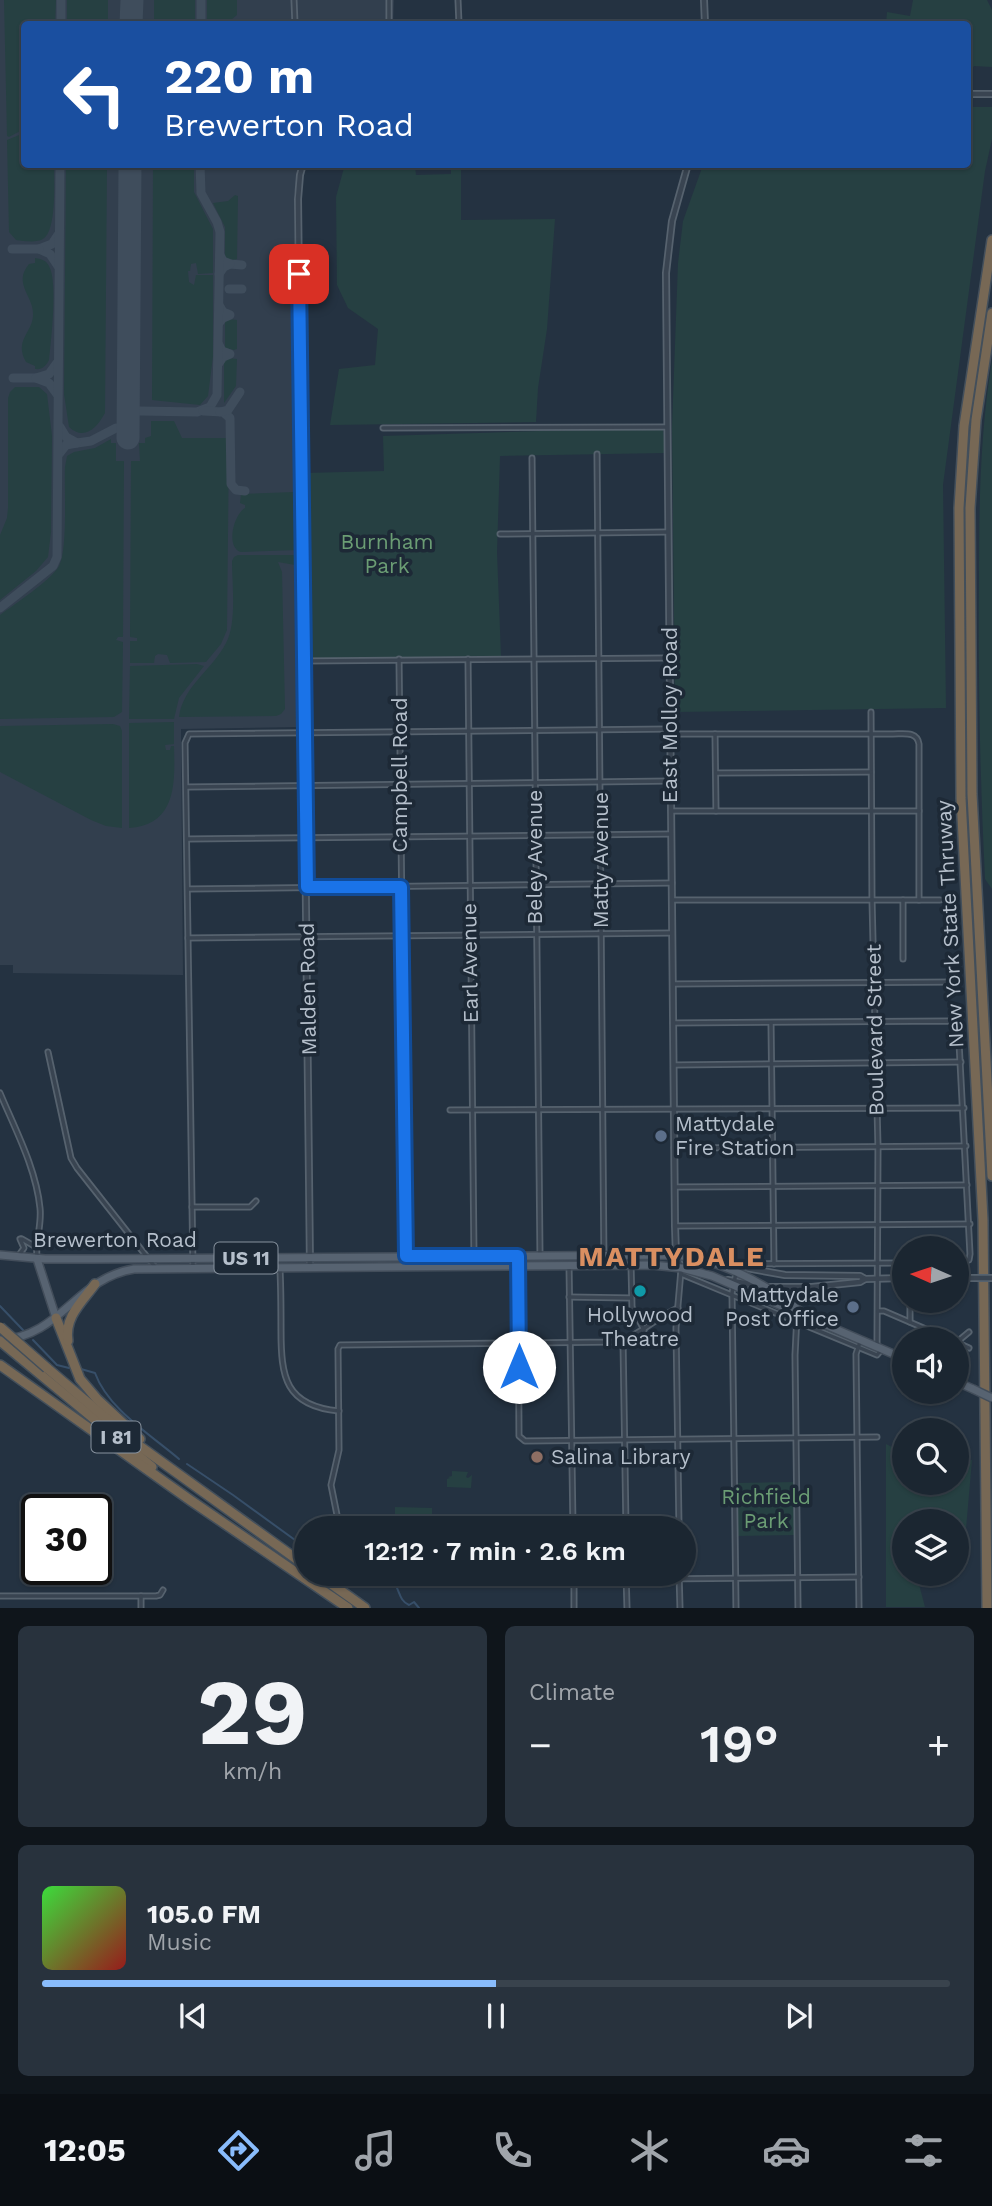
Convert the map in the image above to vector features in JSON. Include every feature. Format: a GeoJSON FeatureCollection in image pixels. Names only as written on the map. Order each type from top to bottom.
{"type":"FeatureCollection","features":[{"type":"Feature","properties":{"kind":"highway","name":"New York State Thruway"},"geometry":{"type":"LineString","coordinates":[[988,1608],[983,1220],[961,798],[959,508],[964,426],[992,240]]}},
{"type":"Feature","properties":{"kind":"highway","name":"New York State Thruway"},"geometry":{"type":"LineString","coordinates":[[992,313],[973,451],[970,572],[972,794],[992,1176]]}},
{"type":"Feature","properties":{"kind":"highway"},"geometry":{"type":"LineString","coordinates":[[71,1357],[68,1326],[74,1310],[95,1284]]}},
{"type":"Feature","properties":{"kind":"highway"},"geometry":{"type":"LineString","coordinates":[[56,1318],[80,1379],[180,1475]]}},
{"type":"Feature","properties":{"kind":"highway","name":"I 81"},"geometry":{"type":"LineString","coordinates":[[0,1327],[44,1371],[190,1500],[348,1608]]}},
{"type":"Feature","properties":{"kind":"highway","name":"I 81"},"geometry":{"type":"LineString","coordinates":[[0,1340],[294,1557]]}},
{"type":"Feature","properties":{"kind":"highway"},"geometry":{"type":"LineString","coordinates":[[0,1366],[190,1500]]}},
{"type":"Feature","properties":{"kind":"highway"},"geometry":{"type":"LineString","coordinates":[[334,1586],[365,1608]]}},
{"type":"Feature","properties":{"kind":"main road","name":"Brewerton Road"},"geometry":{"type":"LineString","coordinates":[[0,1255],[37,1259],[676,1255],[736,1269],[799,1315]]}},
{"type":"Feature","properties":{"kind":"main road"},"geometry":{"type":"LineString","coordinates":[[37,1259],[56,1318]]}},
{"type":"Feature","properties":{"kind":"main road","name":"Brewerton Road"},"geometry":{"type":"LineString","coordinates":[[0,1340],[31,1334],[56,1318],[95,1284],[134,1269],[631,1265],[712,1276],[859,1343],[892,1354]]}},
{"type":"Feature","properties":{"kind":"main road"},"geometry":{"type":"LineString","coordinates":[[969,1387],[992,1398]]}},
{"type":"Feature","properties":{"kind":"street"},"geometry":{"type":"LineString","coordinates":[[294,0],[295,21]]}},
{"type":"Feature","properties":{"kind":"street"},"geometry":{"type":"LineString","coordinates":[[389,0],[389,21]]}},
{"type":"Feature","properties":{"kind":"street"},"geometry":{"type":"LineString","coordinates":[[458,0],[459,21]]}},
{"type":"Feature","properties":{"kind":"street"},"geometry":{"type":"LineString","coordinates":[[704,0],[705,21]]}},
{"type":"Feature","properties":{"kind":"street"},"geometry":{"type":"LineString","coordinates":[[971,94],[992,94]]}},
{"type":"Feature","properties":{"kind":"street","name":"Malden Road"},"geometry":{"type":"LineString","coordinates":[[302,168],[298,199],[310,1268]]}},
{"type":"Feature","properties":{"kind":"street","name":"East Molloy Road"},"geometry":{"type":"LineString","coordinates":[[681,1271],[676,1255],[675,1226],[667,252],[672,221],[687,168]]}},
{"type":"Feature","properties":{"kind":"street"},"geometry":{"type":"LineString","coordinates":[[383,428],[667,427]]}},
{"type":"Feature","properties":{"kind":"street","name":"Matty Avenue"},"geometry":{"type":"LineString","coordinates":[[597,454],[604,1265]]}},
{"type":"Feature","properties":{"kind":"street","name":"Beley Avenue"},"geometry":{"type":"LineString","coordinates":[[532,458],[540,1256]]}},
{"type":"Feature","properties":{"kind":"street"},"geometry":{"type":"LineString","coordinates":[[500,534],[668,532]]}},
{"type":"Feature","properties":{"kind":"street"},"geometry":{"type":"LineString","coordinates":[[304,661],[670,658]]}},
{"type":"Feature","properties":{"kind":"street","name":"Earl Avenue"},"geometry":{"type":"LineString","coordinates":[[468,659],[474,1267]]}},
{"type":"Feature","properties":{"kind":"street","name":"Campbell Road"},"geometry":{"type":"LineString","coordinates":[[399,660],[406,1268]]}},
{"type":"Feature","properties":{"kind":"street","name":"Boulevard Street"},"geometry":{"type":"LineString","coordinates":[[871,712],[879,1348]]}},
{"type":"Feature","properties":{"kind":"street"},"geometry":{"type":"LineString","coordinates":[[193,1269],[185,743],[189,734],[600,729],[715,734],[909,734],[918,738],[919,900]]}},
{"type":"Feature","properties":{"kind":"street"},"geometry":{"type":"LineString","coordinates":[[715,734],[716,811]]}},
{"type":"Feature","properties":{"kind":"street"},"geometry":{"type":"LineString","coordinates":[[716,773],[872,772]]}},
{"type":"Feature","properties":{"kind":"street"},"geometry":{"type":"LineString","coordinates":[[187,787],[671,781]]}},
{"type":"Feature","properties":{"kind":"street"},"geometry":{"type":"LineString","coordinates":[[671,811],[919,811]]}},
{"type":"Feature","properties":{"kind":"street"},"geometry":{"type":"LineString","coordinates":[[188,839],[671,834]]}},
{"type":"Feature","properties":{"kind":"street"},"geometry":{"type":"LineString","coordinates":[[188,888],[672,883]]}},
{"type":"Feature","properties":{"kind":"street"},"geometry":{"type":"LineString","coordinates":[[672,900],[940,900]]}},
{"type":"Feature","properties":{"kind":"street"},"geometry":{"type":"LineString","coordinates":[[903,959],[904,900]]}},
{"type":"Feature","properties":{"kind":"street"},"geometry":{"type":"LineString","coordinates":[[188,938],[672,933]]}},
{"type":"Feature","properties":{"kind":"street"},"geometry":{"type":"LineString","coordinates":[[673,985],[956,982]]}},
{"type":"Feature","properties":{"kind":"street"},"geometry":{"type":"LineString","coordinates":[[673,1023],[956,1021],[959,1024],[970,1236]]}},
{"type":"Feature","properties":{"kind":"street"},"geometry":{"type":"LineString","coordinates":[[771,1023],[774,1264]]}},
{"type":"Feature","properties":{"kind":"street"},"geometry":{"type":"LineString","coordinates":[[48,1052],[71,1157],[156,1269]]}},
{"type":"Feature","properties":{"kind":"street"},"geometry":{"type":"LineString","coordinates":[[674,1065],[961,1062]]}},
{"type":"Feature","properties":{"kind":"street"},"geometry":{"type":"LineString","coordinates":[[0,1093],[38,1195],[40,1220],[37,1259]]}},
{"type":"Feature","properties":{"kind":"street"},"geometry":{"type":"LineString","coordinates":[[450,1110],[964,1108]]}},
{"type":"Feature","properties":{"kind":"street"},"geometry":{"type":"LineString","coordinates":[[674,1149],[965,1146]]}},
{"type":"Feature","properties":{"kind":"street"},"geometry":{"type":"LineString","coordinates":[[675,1187],[968,1185]]}},
{"type":"Feature","properties":{"kind":"street"},"geometry":{"type":"LineString","coordinates":[[192,1206],[250,1207],[256,1202]]}},
{"type":"Feature","properties":{"kind":"street"},"geometry":{"type":"LineString","coordinates":[[675,1226],[970,1224]]}},
{"type":"Feature","properties":{"kind":"street"},"geometry":{"type":"LineString","coordinates":[[17,1257],[24,1248],[20,1239],[29,1241],[36,1247]]}},
{"type":"Feature","properties":{"kind":"street"},"geometry":{"type":"LineString","coordinates":[[518,1256],[521,1439],[572,1441],[877,1437]]}},
{"type":"Feature","properties":{"kind":"street"},"geometry":{"type":"LineString","coordinates":[[568,1256],[573,1516]]}},
{"type":"Feature","properties":{"kind":"street"},"geometry":{"type":"LineString","coordinates":[[736,1608],[732,1286],[736,1269],[741,1264],[892,1263]]}},
{"type":"Feature","properties":{"kind":"street"},"geometry":{"type":"LineString","coordinates":[[631,1265],[633,1312],[644,1330]]}},
{"type":"Feature","properties":{"kind":"street"},"geometry":{"type":"LineString","coordinates":[[280,1268],[281,1363],[286,1381],[293,1393],[310,1405],[339,1411]]}},
{"type":"Feature","properties":{"kind":"street"},"geometry":{"type":"LineString","coordinates":[[736,1269],[785,1275],[860,1276],[865,1279]]}},
{"type":"Feature","properties":{"kind":"street"},"geometry":{"type":"LineString","coordinates":[[679,1516],[676,1328],[681,1271],[732,1286],[813,1287],[892,1278]]}},
{"type":"Feature","properties":{"kind":"street"},"geometry":{"type":"LineString","coordinates":[[970,1278],[992,1278]]}},
{"type":"Feature","properties":{"kind":"street"},"geometry":{"type":"LineString","coordinates":[[569,1297],[631,1298]]}},
{"type":"Feature","properties":{"kind":"street"},"geometry":{"type":"LineString","coordinates":[[337,1516],[331,1485],[339,1450],[339,1346],[623,1340],[678,1308]]}},
{"type":"Feature","properties":{"kind":"street"},"geometry":{"type":"LineString","coordinates":[[878,1311],[921,1327]]}},
{"type":"Feature","properties":{"kind":"street"},"geometry":{"type":"LineString","coordinates":[[910,1313],[910,1322]]}},
{"type":"Feature","properties":{"kind":"street"},"geometry":{"type":"LineString","coordinates":[[798,1608],[796,1438],[799,1315]]}},
{"type":"Feature","properties":{"kind":"street"},"geometry":{"type":"LineString","coordinates":[[623,1340],[626,1516]]}},
{"type":"Feature","properties":{"kind":"street"},"geometry":{"type":"LineString","coordinates":[[859,1343],[859,1608]]}},
{"type":"Feature","properties":{"kind":"street"},"geometry":{"type":"LineString","coordinates":[[696,1577],[859,1577]]}},
{"type":"Feature","properties":{"kind":"street"},"geometry":{"type":"LineString","coordinates":[[574,1586],[575,1608]]}},
{"type":"Feature","properties":{"kind":"street"},"geometry":{"type":"LineString","coordinates":[[626,1586],[627,1608]]}},
{"type":"Feature","properties":{"kind":"street"},"geometry":{"type":"LineString","coordinates":[[679,1586],[680,1608]]}},
{"type":"Feature","properties":{"kind":"street"},"geometry":{"type":"LineString","coordinates":[[0,1596],[141,1596],[160,1595],[163,1590]]}},
{"type":"Feature","properties":{"kind":"street"},"geometry":{"type":"LineString","coordinates":[[141,1596],[141,1608]]}},
{"type":"Feature","properties":{"kind":"shaded area"},"geometry":{"type":"Polygon","coordinates":[[[0,0],[394,0],[393,21],[21,21],[21,168],[299,168],[294,195],[298,436],[295,536],[297,727],[181,729],[183,975],[13,973],[13,965],[0,965],[0,0]]]}},
{"type":"Feature","properties":{"kind":"green space"},"geometry":{"type":"Polygon","coordinates":[[[4,0],[56,0],[55,21],[21,21],[21,131],[7,136],[4,0]]]}},
{"type":"Feature","properties":{"kind":"green space"},"geometry":{"type":"Polygon","coordinates":[[[67,0],[108,0],[108,21],[67,21],[67,0]]]}},
{"type":"Feature","properties":{"kind":"green space"},"geometry":{"type":"Polygon","coordinates":[[[154,0],[195,0],[195,21],[154,21],[154,0]]]}},
{"type":"Feature","properties":{"kind":"green space"},"geometry":{"type":"Polygon","coordinates":[[[207,0],[237,0],[237,15],[230,21],[207,21],[207,0]]]}},
{"type":"Feature","properties":{"kind":"green space"},"geometry":{"type":"Polygon","coordinates":[[[913,0],[987,0],[992,10],[992,67],[974,66],[971,70],[971,21],[886,21],[887,12],[910,16],[913,0]]]}},
{"type":"Feature","properties":{"kind":"green space"},"geometry":{"type":"Polygon","coordinates":[[[971,107],[992,107],[992,139],[985,171],[943,485],[946,708],[675,712],[672,427],[678,263],[683,221],[702,168],[971,168],[971,107]]]}},
{"type":"Feature","properties":{"kind":"green space"},"geometry":{"type":"Polygon","coordinates":[[[21,134],[21,168],[54,168],[51,226],[43,239],[37,241],[16,240],[9,232],[7,140],[21,134]]]}},
{"type":"Feature","properties":{"kind":"green space"},"geometry":{"type":"Polygon","coordinates":[[[66,168],[107,168],[105,413],[94,428],[80,433],[69,427],[64,394],[66,168]]]}},
{"type":"Feature","properties":{"kind":"green space"},"geometry":{"type":"Polygon","coordinates":[[[153,168],[194,168],[194,192],[213,229],[213,273],[198,274],[196,263],[191,264],[188,271],[189,282],[194,285],[196,275],[213,275],[213,356],[208,396],[200,405],[152,400],[153,168]]]}},
{"type":"Feature","properties":{"kind":"green space"},"geometry":{"type":"Polygon","coordinates":[[[344,168],[415,168],[416,175],[451,174],[451,168],[461,168],[461,220],[555,219],[547,329],[536,422],[330,425],[339,369],[375,365],[378,329],[348,308],[337,285],[336,197],[344,168]]]}},
{"type":"Feature","properties":{"kind":"green space"},"geometry":{"type":"Polygon","coordinates":[[[235,195],[238,196],[237,259],[230,261],[225,258],[225,227],[213,203],[228,201],[235,195]]]}},
{"type":"Feature","properties":{"kind":"green space"},"geometry":{"type":"Polygon","coordinates":[[[35,258],[45,261],[49,266],[53,285],[49,360],[44,367],[37,369],[26,362],[22,348],[33,316],[23,284],[24,271],[29,264],[35,263],[35,258]]]}},
{"type":"Feature","properties":{"kind":"green space"},"geometry":{"type":"Polygon","coordinates":[[[237,320],[237,349],[234,350],[225,348],[225,321],[237,320]]]}},
{"type":"Feature","properties":{"kind":"green space"},"geometry":{"type":"Polygon","coordinates":[[[227,358],[237,359],[236,386],[224,403],[224,361],[227,358]]]}},
{"type":"Feature","properties":{"kind":"green space"},"geometry":{"type":"Polygon","coordinates":[[[992,361],[992,889],[985,879],[981,767],[979,525],[985,415],[992,361]]]}},
{"type":"Feature","properties":{"kind":"green space"},"geometry":{"type":"Polygon","coordinates":[[[15,387],[39,387],[47,394],[52,436],[51,532],[48,557],[36,571],[0,600],[0,535],[8,508],[8,398],[15,387]]]}},
{"type":"Feature","properties":{"kind":"green space"},"geometry":{"type":"Polygon","coordinates":[[[151,421],[174,421],[182,438],[229,438],[227,630],[221,644],[206,662],[170,663],[167,655],[158,654],[154,663],[130,663],[130,641],[137,641],[137,638],[130,637],[131,461],[140,461],[139,443],[145,443],[145,438],[151,436],[151,421]]]}},
{"type":"Feature","properties":{"kind":"green space","name":"Burnham Park"},"geometry":{"type":"Polygon","coordinates":[[[663,427],[665,453],[500,456],[497,552],[501,656],[307,657],[305,473],[384,471],[383,436],[663,427]]]}},
{"type":"Feature","properties":{"kind":"green space"},"geometry":{"type":"Polygon","coordinates":[[[111,439],[111,443],[116,443],[116,461],[124,461],[123,637],[116,640],[123,642],[122,712],[114,717],[0,719],[0,615],[40,585],[59,566],[65,533],[67,456],[95,448],[111,439]]]}},
{"type":"Feature","properties":{"kind":"green space"},"geometry":{"type":"Polygon","coordinates":[[[296,486],[298,550],[241,552],[236,549],[233,544],[233,530],[237,517],[245,508],[245,505],[240,503],[241,494],[294,492],[296,486]]]}},
{"type":"Feature","properties":{"kind":"green space"},"geometry":{"type":"Polygon","coordinates":[[[238,555],[295,555],[295,565],[278,562],[282,572],[285,709],[276,716],[179,717],[186,696],[220,652],[229,635],[233,614],[232,561],[238,555]]]}},
{"type":"Feature","properties":{"kind":"green space"},"geometry":{"type":"Polygon","coordinates":[[[130,666],[204,666],[179,698],[174,719],[129,719],[130,666]]]}},
{"type":"Feature","properties":{"kind":"green space"},"geometry":{"type":"Polygon","coordinates":[[[174,722],[174,744],[165,745],[166,750],[174,746],[174,774],[170,799],[165,810],[156,819],[145,825],[129,828],[129,723],[174,722]]]}},
{"type":"Feature","properties":{"kind":"green space"},"geometry":{"type":"Polygon","coordinates":[[[0,726],[120,726],[122,731],[122,828],[91,820],[0,772],[0,726]]]}},
{"type":"Feature","properties":{"kind":"green space"},"geometry":{"type":"Polygon","coordinates":[[[886,1444],[892,1447],[892,1495],[969,1495],[968,1509],[892,1509],[892,1586],[919,1586],[925,1607],[886,1607],[886,1444]]]}},
{"type":"Feature","properties":{"kind":"green space"},"geometry":{"type":"Polygon","coordinates":[[[969,1460],[972,1460],[969,1494],[969,1460]]]}},
{"type":"Feature","properties":{"kind":"green space"},"geometry":{"type":"Polygon","coordinates":[[[452,1471],[468,1472],[468,1478],[472,1475],[471,1488],[447,1487],[447,1479],[452,1476],[452,1471]]]}},
{"type":"Feature","properties":{"kind":"green space","name":"Richfield Park"},"geometry":{"type":"Polygon","coordinates":[[[797,1482],[797,1535],[735,1536],[734,1483],[797,1482]]]}},
{"type":"Feature","properties":{"kind":"green space"},"geometry":{"type":"Polygon","coordinates":[[[395,1507],[432,1508],[432,1516],[395,1516],[395,1507]]]}},
{"type":"Feature","properties":{"kind":"waterway"},"geometry":{"type":"LineString","coordinates":[[0,1306],[23,1330]]}},
{"type":"Feature","properties":{"kind":"waterway"},"geometry":{"type":"LineString","coordinates":[[33,1340],[57,1365],[69,1368]]}},
{"type":"Feature","properties":{"kind":"waterway"},"geometry":{"type":"LineString","coordinates":[[81,1369],[95,1373],[101,1386],[120,1410],[179,1459]]}},
{"type":"Feature","properties":{"kind":"waterway"},"geometry":{"type":"LineString","coordinates":[[187,1464],[294,1539]]}},
{"type":"Feature","properties":{"kind":"waterway"},"geometry":{"type":"LineString","coordinates":[[396,1586],[404,1601],[409,1605],[414,1602],[419,1608]]}},
{"type":"Feature","properties":{"kind":"taxiway"},"geometry":{"type":"LineString","coordinates":[[61,0],[61,21]]}},
{"type":"Feature","properties":{"kind":"taxiway"},"geometry":{"type":"LineString","coordinates":[[201,0],[201,21]]}},
{"type":"Feature","properties":{"kind":"taxiway"},"geometry":{"type":"LineString","coordinates":[[0,608],[53,566],[57,557],[60,168]]}},
{"type":"Feature","properties":{"kind":"taxiway"},"geometry":{"type":"LineString","coordinates":[[140,411],[197,412],[210,407],[217,395],[220,232],[201,193],[200,168]]}},
{"type":"Feature","properties":{"kind":"taxiway"},"geometry":{"type":"LineString","coordinates":[[58,235],[52,244],[39,249],[50,254],[58,266]]}},
{"type":"Feature","properties":{"kind":"taxiway"},"geometry":{"type":"LineString","coordinates":[[12,249],[39,249]]}},
{"type":"Feature","properties":{"kind":"taxiway"},"geometry":{"type":"LineString","coordinates":[[219,274],[230,264],[223,261],[220,255]]}},
{"type":"Feature","properties":{"kind":"taxiway"},"geometry":{"type":"LineString","coordinates":[[230,264],[242,265]]}},
{"type":"Feature","properties":{"kind":"taxiway"},"geometry":{"type":"LineString","coordinates":[[229,289],[242,289]]}},
{"type":"Feature","properties":{"kind":"taxiway"},"geometry":{"type":"LineString","coordinates":[[219,305],[223,312],[230,315],[219,323]]}},
{"type":"Feature","properties":{"kind":"taxiway"},"geometry":{"type":"LineString","coordinates":[[219,345],[222,351],[230,354],[223,357],[219,363]]}},
{"type":"Feature","properties":{"kind":"taxiway"},"geometry":{"type":"LineString","coordinates":[[57,363],[49,374],[36,378],[49,383],[57,394]]}},
{"type":"Feature","properties":{"kind":"taxiway"},"geometry":{"type":"LineString","coordinates":[[13,378],[36,378]]}},
{"type":"Feature","properties":{"kind":"taxiway"},"geometry":{"type":"LineString","coordinates":[[220,412],[228,410],[240,392]]}},
{"type":"Feature","properties":{"kind":"taxiway"},"geometry":{"type":"LineString","coordinates":[[203,411],[223,412],[230,418],[231,484],[236,490],[245,491]]}},
{"type":"Feature","properties":{"kind":"taxiway"},"geometry":{"type":"LineString","coordinates":[[59,454],[66,445],[77,443],[66,437],[60,427]]}},
{"type":"Feature","properties":{"kind":"taxiway"},"geometry":{"type":"LineString","coordinates":[[77,443],[91,441],[116,428]]}},
{"type":"Feature","properties":{"kind":"runway"},"geometry":{"type":"LineString","coordinates":[[131,21],[132,0]]}},
{"type":"Feature","properties":{"kind":"runway"},"geometry":{"type":"LineString","coordinates":[[128,438],[130,168]]}},
{"type":"Feature","properties":{"kind":"place","name":"Mattydale Fire Station"},"geometry":{"type":"Point","coordinates":[661,1136]}},
{"type":"Feature","properties":{"kind":"place","name":"Hollywood Theatre"},"geometry":{"type":"Point","coordinates":[640,1291]}},
{"type":"Feature","properties":{"kind":"place","name":"Mattydale Post Office"},"geometry":{"type":"Point","coordinates":[853,1307]}},
{"type":"Feature","properties":{"kind":"place","name":"Salina Library"},"geometry":{"type":"Point","coordinates":[537,1457]}},
{"type":"Feature","properties":{"kind":"district","name":"MATTYDALE"},"geometry":{"type":"Point","coordinates":[672,1256]}},
{"type":"Feature","properties":{"kind":"route"},"geometry":{"type":"LineString","coordinates":[[299,274],[307,887],[401,887],[406,1256],[518,1256],[519,1367]]}}]}
